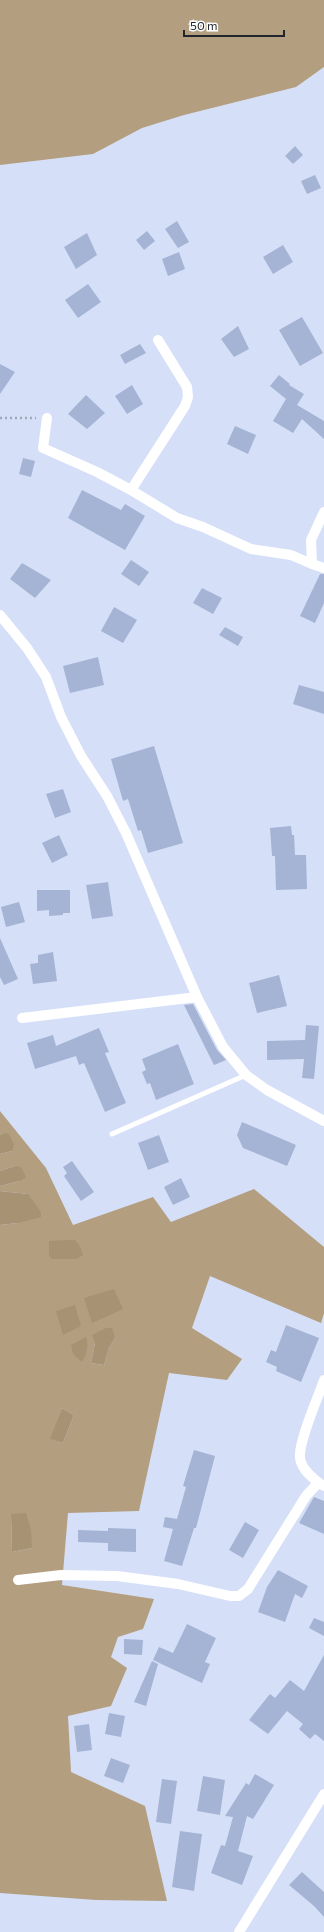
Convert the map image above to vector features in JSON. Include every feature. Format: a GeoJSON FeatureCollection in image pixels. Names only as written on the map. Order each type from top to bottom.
{"type":"FeatureCollection","features":[{"type":"Feature","properties":{"kind":"street"},"geometry":{"type":"LineString","coordinates":[[131,490],[185,406],[188,396],[187,387],[158,340]]}},
{"type":"Feature","properties":{"kind":"street"},"geometry":{"type":"LineString","coordinates":[[47,418],[43,448],[97,472],[131,490],[177,518],[203,527],[250,549],[291,555],[324,568]]}},
{"type":"Feature","properties":{"kind":"street"},"geometry":{"type":"LineString","coordinates":[[312,564],[311,540],[324,512]]}},
{"type":"Feature","properties":{"kind":"street"},"geometry":{"type":"LineString","coordinates":[[0,615],[27,648],[46,677],[61,717],[81,756],[107,796],[126,833],[197,997],[223,1047],[246,1075],[267,1090],[324,1121]]}},
{"type":"Feature","properties":{"kind":"street"},"geometry":{"type":"LineString","coordinates":[[22,1018],[197,997]]}},
{"type":"Feature","properties":{"kind":"street"},"geometry":{"type":"LineString","coordinates":[[18,1580],[61,1575],[117,1576],[178,1584],[230,1596],[239,1596],[248,1589],[306,1496],[321,1484],[305,1469],[300,1459],[302,1445],[324,1380]]}},
{"type":"Feature","properties":{"kind":"street"},"geometry":{"type":"LineString","coordinates":[[239,1932],[324,1794]]}},
{"type":"Feature","properties":{"kind":"lane"},"geometry":{"type":"LineString","coordinates":[[112,1134],[246,1075]]}},
{"type":"Feature","properties":{"kind":"path"},"geometry":{"type":"LineString","coordinates":[[0,418],[47,418]]}},
{"type":"Feature","properties":{"kind":"shaded area"},"geometry":{"type":"Polygon","coordinates":[[[0,0],[324,0],[324,67],[296,87],[184,115],[142,128],[93,154],[0,165],[0,0]]]}},
{"type":"Feature","properties":{"kind":"shaded area"},"geometry":{"type":"Polygon","coordinates":[[[0,1111],[46,1168],[73,1225],[153,1197],[171,1222],[254,1189],[324,1247],[324,1313],[321,1323],[210,1276],[192,1328],[242,1359],[227,1380],[169,1373],[139,1511],[68,1513],[62,1585],[154,1599],[143,1629],[118,1637],[111,1657],[127,1668],[111,1706],[68,1716],[71,1772],[145,1806],[167,1901],[96,1900],[0,1893],[0,1225],[18,1223],[28,1194],[0,1191],[0,1186],[20,1181],[15,1166],[0,1171],[0,1154],[12,1151],[4,1133],[0,1135],[0,1111]],[[115,1338],[95,1343],[91,1363],[104,1365],[109,1348],[115,1338]],[[62,1408],[51,1439],[63,1443],[74,1415],[62,1408]],[[11,1514],[12,1552],[32,1548],[11,1514]]]}},
{"type":"Feature","properties":{"kind":"shaded area"},"geometry":{"type":"Polygon","coordinates":[[[4,1133],[9,1134],[14,1145],[12,1151],[0,1154],[0,1135],[4,1133]]]}},
{"type":"Feature","properties":{"kind":"shaded area"},"geometry":{"type":"Polygon","coordinates":[[[15,1166],[21,1167],[26,1177],[20,1181],[0,1186],[0,1171],[15,1166]]]}},
{"type":"Feature","properties":{"kind":"shaded area"},"geometry":{"type":"Polygon","coordinates":[[[0,1191],[28,1194],[41,1212],[41,1217],[18,1223],[0,1225],[0,1191]]]}},
{"type":"Feature","properties":{"kind":"shaded area"},"geometry":{"type":"Polygon","coordinates":[[[75,1240],[80,1246],[83,1255],[77,1259],[52,1259],[49,1256],[49,1241],[75,1240]]]}},
{"type":"Feature","properties":{"kind":"shaded area"},"geometry":{"type":"Polygon","coordinates":[[[114,1289],[123,1309],[92,1323],[84,1298],[114,1289]]]}},
{"type":"Feature","properties":{"kind":"shaded area"},"geometry":{"type":"Polygon","coordinates":[[[75,1305],[81,1326],[63,1335],[56,1311],[75,1305]]]}},
{"type":"Feature","properties":{"kind":"shaded area"},"geometry":{"type":"Polygon","coordinates":[[[106,1328],[112,1328],[115,1338],[109,1348],[104,1365],[91,1363],[95,1343],[92,1335],[106,1328]]]}},
{"type":"Feature","properties":{"kind":"shaded area"},"geometry":{"type":"Polygon","coordinates":[[[86,1337],[87,1350],[82,1362],[73,1354],[71,1345],[86,1337]]]}},
{"type":"Feature","properties":{"kind":"shaded area"},"geometry":{"type":"Polygon","coordinates":[[[62,1408],[74,1415],[63,1443],[50,1439],[62,1408]]]}},
{"type":"Feature","properties":{"kind":"shaded area"},"geometry":{"type":"Polygon","coordinates":[[[26,1513],[31,1530],[32,1548],[12,1552],[11,1514],[26,1513]]]}},
{"type":"Feature","properties":{"kind":"building"},"geometry":{"type":"Polygon","coordinates":[[[295,146],[303,155],[293,164],[285,156],[295,146]]]}},
{"type":"Feature","properties":{"kind":"building"},"geometry":{"type":"Polygon","coordinates":[[[315,175],[321,188],[307,194],[301,181],[315,175]]]}},
{"type":"Feature","properties":{"kind":"building"},"geometry":{"type":"Polygon","coordinates":[[[177,221],[189,242],[178,248],[165,229],[177,221]]]}},
{"type":"Feature","properties":{"kind":"building"},"geometry":{"type":"Polygon","coordinates":[[[147,231],[155,241],[144,250],[136,240],[147,231]]]}},
{"type":"Feature","properties":{"kind":"building"},"geometry":{"type":"Polygon","coordinates":[[[87,233],[97,255],[76,269],[64,247],[87,233]]]}},
{"type":"Feature","properties":{"kind":"building"},"geometry":{"type":"Polygon","coordinates":[[[283,245],[293,262],[273,274],[263,257],[283,245]]]}},
{"type":"Feature","properties":{"kind":"building"},"geometry":{"type":"Polygon","coordinates":[[[179,252],[185,269],[168,276],[162,259],[179,252]]]}},
{"type":"Feature","properties":{"kind":"building"},"geometry":{"type":"Polygon","coordinates":[[[88,284],[101,302],[78,318],[65,300],[88,284]]]}},
{"type":"Feature","properties":{"kind":"building"},"geometry":{"type":"Polygon","coordinates":[[[302,317],[323,353],[300,366],[279,330],[302,317]]]}},
{"type":"Feature","properties":{"kind":"building"},"geometry":{"type":"Polygon","coordinates":[[[238,326],[249,349],[234,357],[221,339],[238,326]]]}},
{"type":"Feature","properties":{"kind":"building"},"geometry":{"type":"Polygon","coordinates":[[[140,344],[146,353],[125,364],[120,355],[140,344]]]}},
{"type":"Feature","properties":{"kind":"building"},"geometry":{"type":"Polygon","coordinates":[[[0,364],[15,372],[0,394],[0,364]]]}},
{"type":"Feature","properties":{"kind":"building"},"geometry":{"type":"Polygon","coordinates":[[[279,375],[290,384],[289,385],[304,394],[297,405],[324,421],[324,439],[302,419],[293,433],[273,421],[286,399],[270,386],[279,375]]]}},
{"type":"Feature","properties":{"kind":"building"},"geometry":{"type":"Polygon","coordinates":[[[132,385],[143,404],[127,414],[115,396],[132,385]]]}},
{"type":"Feature","properties":{"kind":"building"},"geometry":{"type":"Polygon","coordinates":[[[86,395],[105,413],[87,429],[68,414],[86,395]]]}},
{"type":"Feature","properties":{"kind":"building"},"geometry":{"type":"Polygon","coordinates":[[[235,426],[256,435],[248,454],[227,444],[235,426]]]}},
{"type":"Feature","properties":{"kind":"building"},"geometry":{"type":"Polygon","coordinates":[[[23,458],[35,461],[31,477],[19,474],[23,458]]]}},
{"type":"Feature","properties":{"kind":"building"},"geometry":{"type":"Polygon","coordinates":[[[82,490],[121,510],[125,504],[145,516],[125,550],[68,518],[82,490]]]}},
{"type":"Feature","properties":{"kind":"building"},"geometry":{"type":"Polygon","coordinates":[[[131,560],[149,572],[139,586],[121,574],[131,560]]]}},
{"type":"Feature","properties":{"kind":"building"},"geometry":{"type":"Polygon","coordinates":[[[22,563],[51,580],[35,598],[10,579],[22,563]]]}},
{"type":"Feature","properties":{"kind":"building"},"geometry":{"type":"Polygon","coordinates":[[[320,574],[324,574],[324,603],[315,623],[300,616],[320,574]]]}},
{"type":"Feature","properties":{"kind":"building"},"geometry":{"type":"Polygon","coordinates":[[[202,588],[222,598],[213,614],[193,603],[202,588]]]}},
{"type":"Feature","properties":{"kind":"building"},"geometry":{"type":"Polygon","coordinates":[[[114,607],[137,620],[123,643],[101,631],[114,607]]]}},
{"type":"Feature","properties":{"kind":"building"},"geometry":{"type":"Polygon","coordinates":[[[225,627],[243,637],[238,646],[219,635],[225,627]]]}},
{"type":"Feature","properties":{"kind":"building"},"geometry":{"type":"Polygon","coordinates":[[[98,657],[104,685],[70,693],[63,666],[98,657]]]}},
{"type":"Feature","properties":{"kind":"building"},"geometry":{"type":"Polygon","coordinates":[[[299,685],[324,692],[324,714],[293,704],[299,685]]]}},
{"type":"Feature","properties":{"kind":"building"},"geometry":{"type":"Polygon","coordinates":[[[154,746],[183,843],[148,853],[141,830],[138,831],[128,799],[123,801],[111,759],[154,746]]]}},
{"type":"Feature","properties":{"kind":"building"},"geometry":{"type":"Polygon","coordinates":[[[63,789],[71,812],[55,818],[46,794],[63,789]]]}},
{"type":"Feature","properties":{"kind":"building"},"geometry":{"type":"Polygon","coordinates":[[[291,826],[292,835],[294,835],[295,855],[306,855],[307,889],[276,890],[275,856],[272,856],[270,828],[291,826]]]}},
{"type":"Feature","properties":{"kind":"building"},"geometry":{"type":"Polygon","coordinates":[[[59,835],[68,855],[52,863],[42,843],[59,835]]]}},
{"type":"Feature","properties":{"kind":"building"},"geometry":{"type":"Polygon","coordinates":[[[108,882],[113,916],[92,919],[86,885],[108,882]]]}},
{"type":"Feature","properties":{"kind":"building"},"geometry":{"type":"Polygon","coordinates":[[[37,890],[70,890],[70,913],[49,916],[49,910],[37,911],[37,890]]]}},
{"type":"Feature","properties":{"kind":"building"},"geometry":{"type":"Polygon","coordinates":[[[19,902],[25,922],[6,927],[1,907],[19,902]]]}},
{"type":"Feature","properties":{"kind":"building"},"geometry":{"type":"Polygon","coordinates":[[[0,938],[18,979],[4,985],[0,977],[0,938]]]}},
{"type":"Feature","properties":{"kind":"building"},"geometry":{"type":"Polygon","coordinates":[[[53,952],[57,981],[33,984],[30,964],[38,963],[38,955],[53,952]]]}},
{"type":"Feature","properties":{"kind":"building"},"geometry":{"type":"Polygon","coordinates":[[[279,975],[287,1006],[257,1013],[249,983],[279,975]]]}},
{"type":"Feature","properties":{"kind":"building"},"geometry":{"type":"Polygon","coordinates":[[[193,1004],[217,1050],[226,1060],[214,1065],[184,1005],[193,1004]]]}},
{"type":"Feature","properties":{"kind":"building"},"geometry":{"type":"Polygon","coordinates":[[[306,1025],[319,1026],[314,1079],[302,1078],[304,1059],[267,1060],[267,1041],[305,1040],[306,1025]]]}},
{"type":"Feature","properties":{"kind":"building"},"geometry":{"type":"Polygon","coordinates":[[[99,1028],[109,1052],[105,1053],[126,1103],[105,1112],[84,1063],[79,1065],[76,1056],[35,1069],[27,1043],[53,1035],[56,1046],[99,1028]]]}},
{"type":"Feature","properties":{"kind":"building"},"geometry":{"type":"Polygon","coordinates":[[[178,1044],[194,1084],[156,1100],[150,1083],[147,1084],[142,1072],[146,1070],[142,1059],[178,1044]]]}},
{"type":"Feature","properties":{"kind":"building"},"geometry":{"type":"Polygon","coordinates":[[[242,1122],[296,1145],[287,1166],[243,1148],[237,1135],[242,1122]]]}},
{"type":"Feature","properties":{"kind":"building"},"geometry":{"type":"Polygon","coordinates":[[[159,1135],[169,1162],[148,1170],[138,1143],[159,1135]]]}},
{"type":"Feature","properties":{"kind":"building"},"geometry":{"type":"Polygon","coordinates":[[[72,1161],[94,1192],[81,1201],[64,1176],[67,1173],[63,1167],[72,1161]]]}},
{"type":"Feature","properties":{"kind":"building"},"geometry":{"type":"Polygon","coordinates":[[[181,1178],[190,1197],[173,1205],[164,1187],[181,1178]]]}},
{"type":"Feature","properties":{"kind":"building"},"geometry":{"type":"Polygon","coordinates":[[[286,1325],[319,1338],[301,1382],[276,1371],[277,1367],[266,1362],[271,1350],[276,1352],[286,1325]]]}},
{"type":"Feature","properties":{"kind":"building"},"geometry":{"type":"Polygon","coordinates":[[[194,1450],[215,1456],[196,1528],[194,1528],[182,1566],[164,1561],[173,1529],[163,1527],[165,1517],[177,1519],[186,1487],[183,1486],[194,1450]]]}},
{"type":"Feature","properties":{"kind":"building"},"geometry":{"type":"Polygon","coordinates":[[[314,1497],[324,1501],[324,1534],[299,1523],[314,1497]]]}},
{"type":"Feature","properties":{"kind":"building"},"geometry":{"type":"Polygon","coordinates":[[[245,1522],[259,1530],[243,1558],[229,1550],[245,1522]]]}},
{"type":"Feature","properties":{"kind":"building"},"geometry":{"type":"Polygon","coordinates":[[[108,1528],[136,1529],[136,1552],[108,1551],[108,1543],[78,1542],[78,1530],[108,1531],[108,1528]]]}},
{"type":"Feature","properties":{"kind":"building"},"geometry":{"type":"Polygon","coordinates":[[[278,1570],[308,1586],[302,1598],[295,1594],[285,1622],[258,1612],[267,1587],[278,1570]]]}},
{"type":"Feature","properties":{"kind":"building"},"geometry":{"type":"Polygon","coordinates":[[[314,1618],[324,1622],[324,1636],[309,1628],[314,1618]]]}},
{"type":"Feature","properties":{"kind":"building"},"geometry":{"type":"Polygon","coordinates":[[[187,1624],[216,1638],[205,1662],[210,1664],[202,1683],[153,1660],[159,1647],[173,1653],[187,1624]]]}},
{"type":"Feature","properties":{"kind":"building"},"geometry":{"type":"Polygon","coordinates":[[[124,1639],[143,1640],[142,1655],[124,1654],[124,1639]]]}},
{"type":"Feature","properties":{"kind":"building"},"geometry":{"type":"Polygon","coordinates":[[[324,1655],[324,1741],[315,1734],[310,1739],[299,1729],[303,1724],[287,1711],[268,1734],[249,1720],[270,1694],[275,1698],[290,1680],[304,1691],[324,1655]]]}},
{"type":"Feature","properties":{"kind":"building"},"geometry":{"type":"Polygon","coordinates":[[[152,1661],[158,1664],[146,1706],[134,1702],[152,1661]]]}},
{"type":"Feature","properties":{"kind":"building"},"geometry":{"type":"Polygon","coordinates":[[[109,1713],[125,1716],[121,1737],[105,1734],[109,1713]]]}},
{"type":"Feature","properties":{"kind":"building"},"geometry":{"type":"Polygon","coordinates":[[[89,1724],[92,1750],[77,1752],[74,1726],[89,1724]]]}},
{"type":"Feature","properties":{"kind":"building"},"geometry":{"type":"Polygon","coordinates":[[[111,1758],[130,1765],[123,1783],[104,1776],[111,1758]]]}},
{"type":"Feature","properties":{"kind":"building"},"geometry":{"type":"Polygon","coordinates":[[[255,1774],[274,1785],[253,1819],[247,1816],[238,1851],[253,1856],[242,1885],[211,1873],[221,1845],[225,1846],[233,1817],[225,1816],[246,1783],[249,1785],[255,1774]]]}},
{"type":"Feature","properties":{"kind":"building"},"geometry":{"type":"Polygon","coordinates":[[[203,1776],[225,1780],[220,1815],[197,1811],[203,1776]]]}},
{"type":"Feature","properties":{"kind":"building"},"geometry":{"type":"Polygon","coordinates":[[[162,1779],[177,1781],[171,1824],[156,1822],[162,1779]]]}},
{"type":"Feature","properties":{"kind":"building"},"geometry":{"type":"Polygon","coordinates":[[[180,1831],[202,1834],[194,1891],[172,1887],[180,1831]]]}},
{"type":"Feature","properties":{"kind":"building"},"geometry":{"type":"Polygon","coordinates":[[[302,1872],[324,1892],[324,1917],[314,1906],[289,1885],[302,1872]]]}}]}
